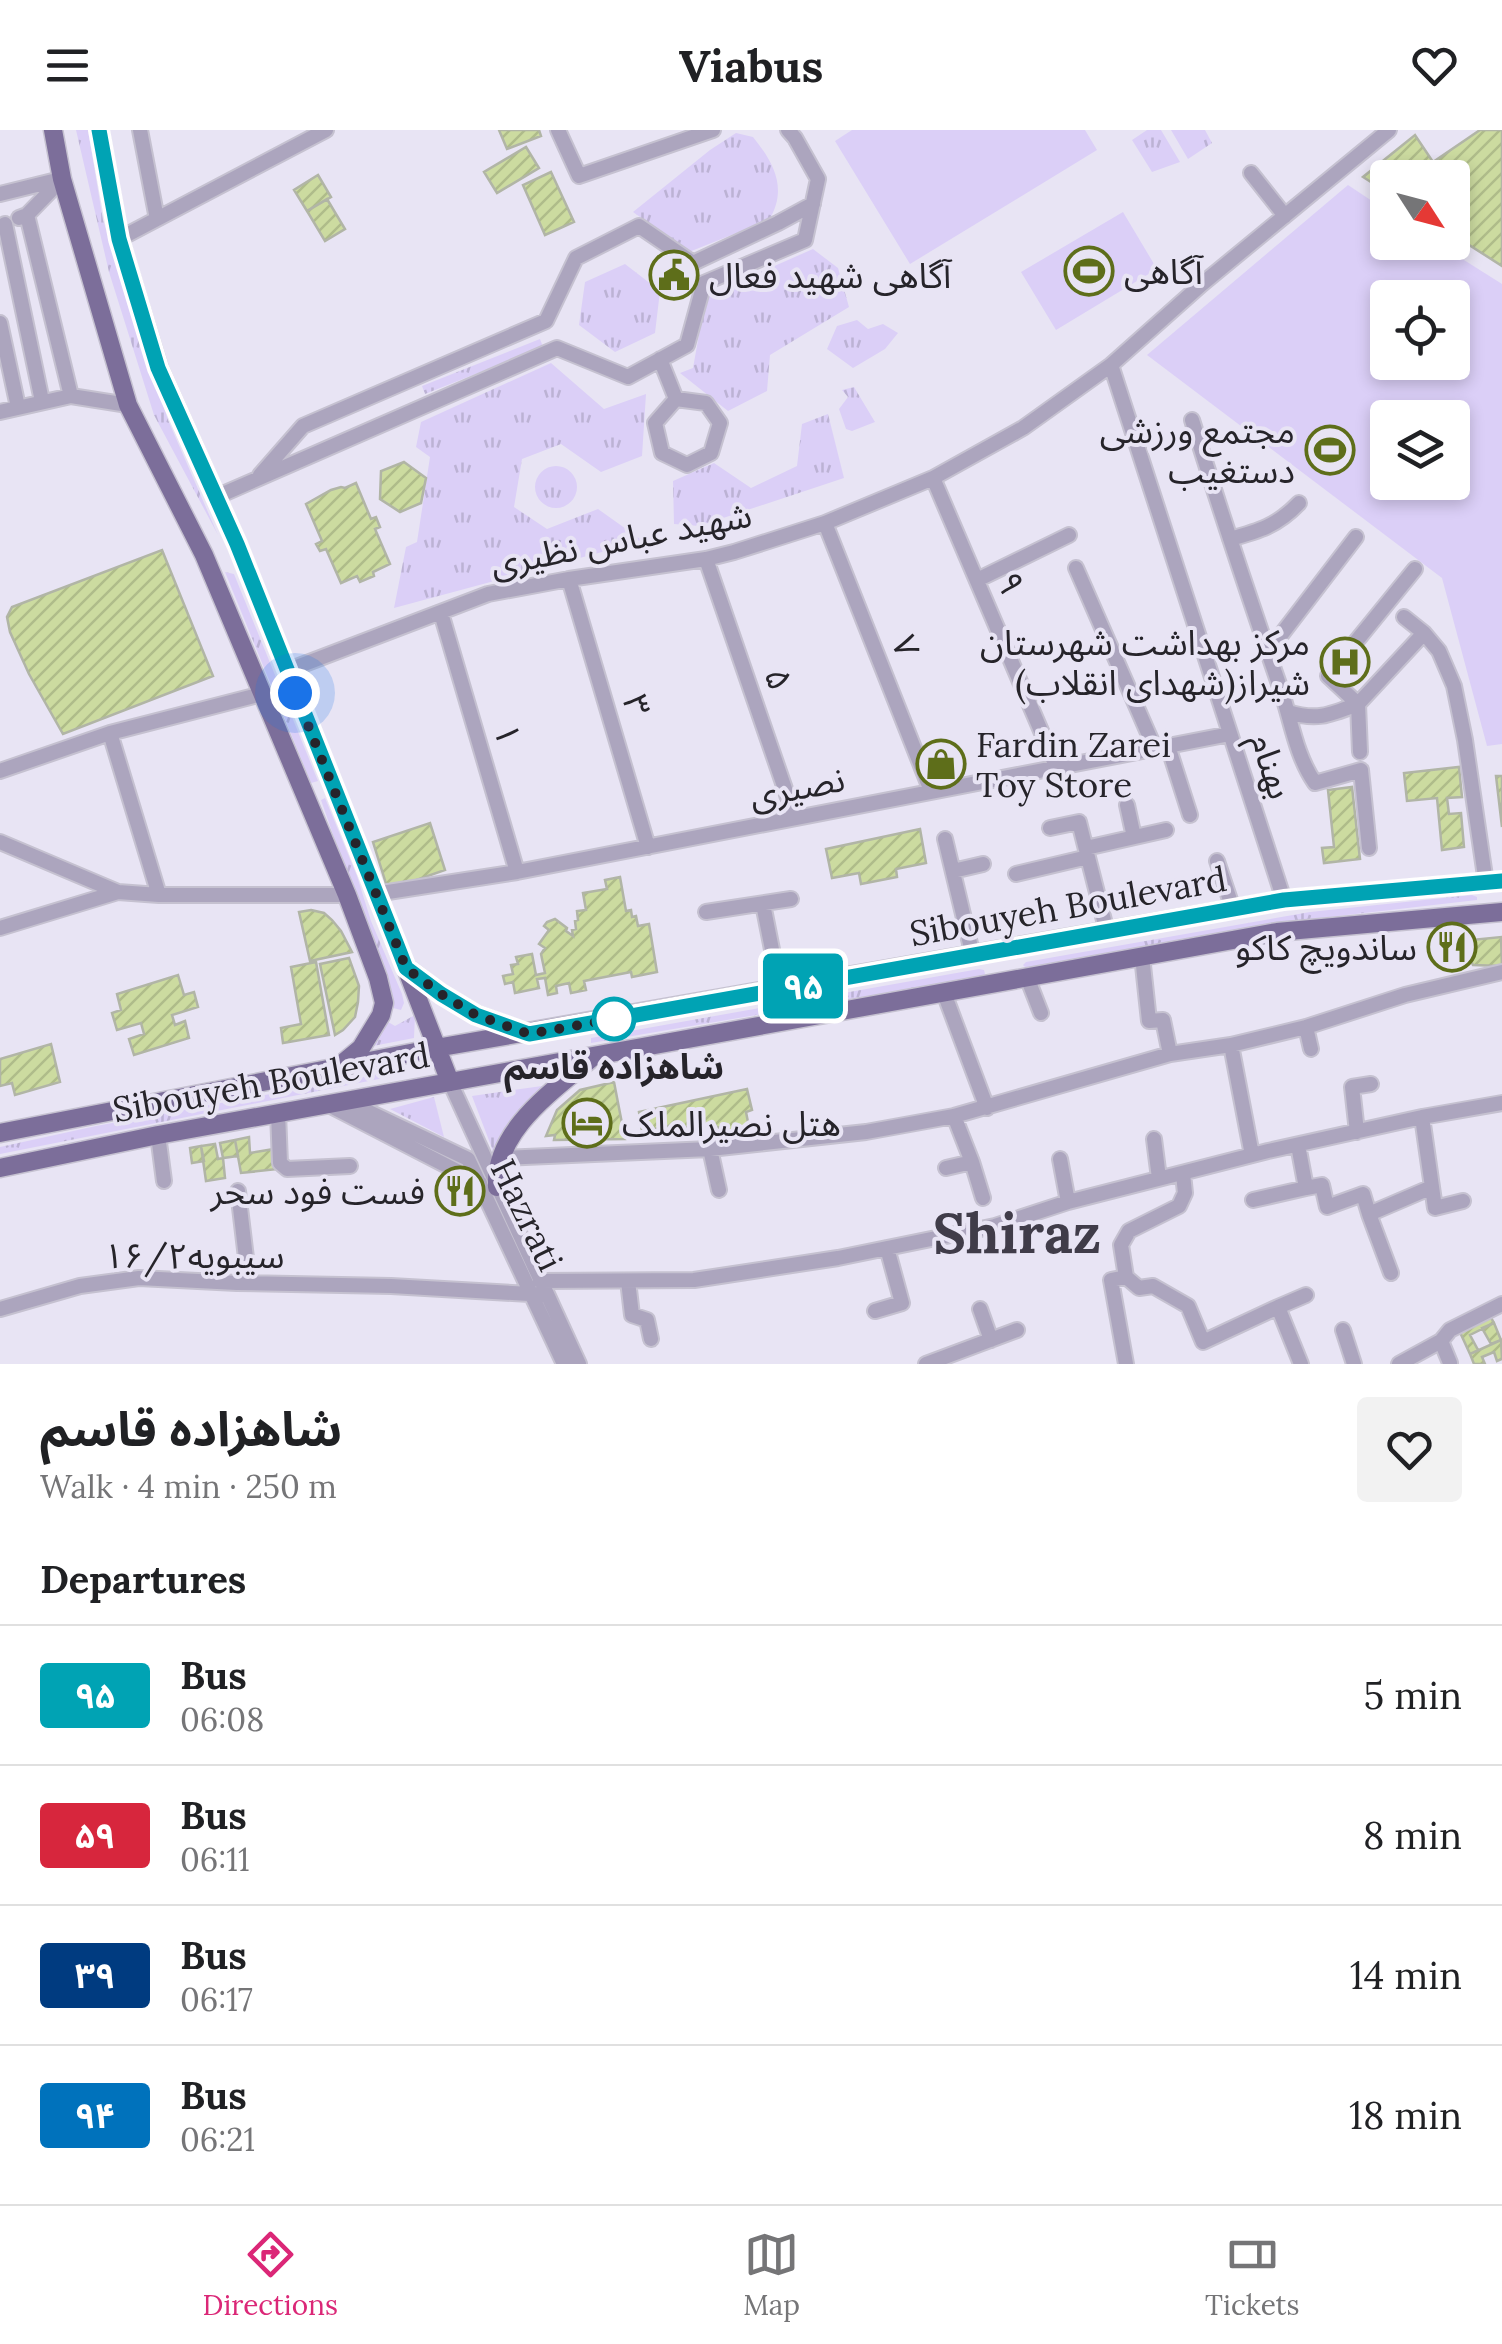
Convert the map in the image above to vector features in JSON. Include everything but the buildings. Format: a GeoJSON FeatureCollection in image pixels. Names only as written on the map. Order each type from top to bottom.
{"type":"FeatureCollection","features":[{"type":"Feature","properties":{"kind":"main road"},"geometry":{"type":"LineString","coordinates":[[53,130],[62,179],[128,405],[204,555],[378,978],[384,1004],[381,1014],[357,1053],[339,1067]]}},
{"type":"Feature","properties":{"kind":"main road"},"geometry":{"type":"LineString","coordinates":[[99,130],[119,239],[158,368],[237,544],[450,1082]]}},
{"type":"Feature","properties":{"kind":"main road"},"geometry":{"type":"LineString","coordinates":[[204,555],[237,544]]}},
{"type":"Feature","properties":{"kind":"main road"},"geometry":{"type":"LineString","coordinates":[[1494,882],[1496,913]]}},
{"type":"Feature","properties":{"kind":"main road","name":"Sibouyeh Boulevard"},"geometry":{"type":"LineString","coordinates":[[0,1134],[436,1048],[1284,900],[1494,882]]}},
{"type":"Feature","properties":{"kind":"main road","name":"Sibouyeh Boulevard"},"geometry":{"type":"LineString","coordinates":[[0,1168],[158,1135],[1277,932],[1496,913]]}},
{"type":"Feature","properties":{"kind":"main road"},"geometry":{"type":"LineString","coordinates":[[995,952],[1001,982]]}},
{"type":"Feature","properties":{"kind":"main road"},"geometry":{"type":"LineString","coordinates":[[406,968],[476,1015],[529,1034]]}},
{"type":"Feature","properties":{"kind":"main road"},"geometry":{"type":"LineString","coordinates":[[488,1185],[520,1124],[595,1056]]}},
{"type":"Feature","properties":{"kind":"street"},"geometry":{"type":"LineString","coordinates":[[140,130],[158,219]]}},
{"type":"Feature","properties":{"kind":"street"},"geometry":{"type":"LineString","coordinates":[[119,239],[326,130]]}},
{"type":"Feature","properties":{"kind":"street"},"geometry":{"type":"LineString","coordinates":[[558,130],[579,176],[712,130]]}},
{"type":"Feature","properties":{"kind":"street"},"geometry":{"type":"LineString","coordinates":[[216,497],[557,348],[628,377],[687,344],[704,283],[806,240],[818,179],[788,130]]}},
{"type":"Feature","properties":{"kind":"street","name":"شهید عباس نظیری"},"geometry":{"type":"LineString","coordinates":[[286,671],[488,594],[706,559],[826,524],[933,478],[1023,428],[1111,365],[1202,284],[1389,130]]}},
{"type":"Feature","properties":{"kind":"street"},"geometry":{"type":"LineString","coordinates":[[1251,173],[1285,216]]}},
{"type":"Feature","properties":{"kind":"street"},"geometry":{"type":"LineString","coordinates":[[0,194],[62,179]]}},
{"type":"Feature","properties":{"kind":"street"},"geometry":{"type":"LineString","coordinates":[[42,401],[2,224],[27,216],[62,179]]}},
{"type":"Feature","properties":{"kind":"street"},"geometry":{"type":"LineString","coordinates":[[256,480],[303,426],[546,321],[576,258],[639,226],[692,264],[813,204]]}},
{"type":"Feature","properties":{"kind":"street"},"geometry":{"type":"LineString","coordinates":[[27,216],[72,396]]}},
{"type":"Feature","properties":{"kind":"street"},"geometry":{"type":"LineString","coordinates":[[0,323],[18,408]]}},
{"type":"Feature","properties":{"kind":"street"},"geometry":{"type":"LineString","coordinates":[[660,360],[676,399]]}},
{"type":"Feature","properties":{"kind":"street","name":"بهنام"},"geometry":{"type":"LineString","coordinates":[[1111,365],[1284,900]]}},
{"type":"Feature","properties":{"kind":"street"},"geometry":{"type":"LineString","coordinates":[[433,370],[416,384],[413,392],[422,400],[434,402]]}},
{"type":"Feature","properties":{"kind":"street"},"geometry":{"type":"LineString","coordinates":[[377,394],[396,401],[396,410],[383,424]]}},
{"type":"Feature","properties":{"kind":"street"},"geometry":{"type":"LineString","coordinates":[[0,412],[72,396],[128,405]]}},
{"type":"Feature","properties":{"kind":"street"},"geometry":{"type":"LineString","coordinates":[[676,399],[706,402],[720,422],[711,453],[687,465],[662,453],[655,423],[676,399]]}},
{"type":"Feature","properties":{"kind":"street"},"geometry":{"type":"LineString","coordinates":[[1192,420],[1305,769],[1315,782],[1362,770],[1368,848]]}},
{"type":"Feature","properties":{"kind":"street","name":"۹"},"geometry":{"type":"LineString","coordinates":[[933,478],[1056,766]]}},
{"type":"Feature","properties":{"kind":"street"},"geometry":{"type":"LineString","coordinates":[[1230,539],[1283,520],[1299,503]]}},
{"type":"Feature","properties":{"kind":"street","name":"۷"},"geometry":{"type":"LineString","coordinates":[[826,524],[931,791]]}},
{"type":"Feature","properties":{"kind":"street"},"geometry":{"type":"LineString","coordinates":[[977,580],[1069,536]]}},
{"type":"Feature","properties":{"kind":"street"},"geometry":{"type":"LineString","coordinates":[[1268,652],[1356,537]]}},
{"type":"Feature","properties":{"kind":"street","name":"۵"},"geometry":{"type":"LineString","coordinates":[[706,559],[796,818]]}},
{"type":"Feature","properties":{"kind":"street"},"geometry":{"type":"LineString","coordinates":[[1076,568],[1162,747],[1190,815]]}},
{"type":"Feature","properties":{"kind":"street"},"geometry":{"type":"LineString","coordinates":[[1360,752],[1358,704],[1328,676],[1415,569]]}},
{"type":"Feature","properties":{"kind":"street","name":"۳"},"geometry":{"type":"LineString","coordinates":[[569,579],[648,847]]}},
{"type":"Feature","properties":{"kind":"street","name":"۱"},"geometry":{"type":"LineString","coordinates":[[441,613],[517,872]]}},
{"type":"Feature","properties":{"kind":"street"},"geometry":{"type":"LineString","coordinates":[[1404,617],[1439,651],[1454,686],[1494,882]]}},
{"type":"Feature","properties":{"kind":"street"},"geometry":{"type":"LineString","coordinates":[[1288,712],[1309,718],[1358,704],[1424,633]]}},
{"type":"Feature","properties":{"kind":"street"},"geometry":{"type":"LineString","coordinates":[[0,771],[110,733],[262,694]]}},
{"type":"Feature","properties":{"kind":"street"},"geometry":{"type":"LineString","coordinates":[[110,733],[159,894]]}},
{"type":"Feature","properties":{"kind":"street","name":"نصیری"},"geometry":{"type":"LineString","coordinates":[[375,894],[517,872],[1230,734]]}},
{"type":"Feature","properties":{"kind":"street"},"geometry":{"type":"LineString","coordinates":[[1126,804],[1134,836]]}},
{"type":"Feature","properties":{"kind":"street"},"geometry":{"type":"LineString","coordinates":[[1050,828],[1079,822],[1107,932]]}},
{"type":"Feature","properties":{"kind":"street"},"geometry":{"type":"LineString","coordinates":[[1016,874],[1134,836],[1166,830]]}},
{"type":"Feature","properties":{"kind":"street"},"geometry":{"type":"LineString","coordinates":[[945,839],[973,956]]}},
{"type":"Feature","properties":{"kind":"street"},"geometry":{"type":"LineString","coordinates":[[0,842],[118,892]]}},
{"type":"Feature","properties":{"kind":"street"},"geometry":{"type":"LineString","coordinates":[[1217,861],[1232,910]]}},
{"type":"Feature","properties":{"kind":"street"},"geometry":{"type":"LineString","coordinates":[[952,871],[983,864]]}},
{"type":"Feature","properties":{"kind":"street"},"geometry":{"type":"LineString","coordinates":[[0,928],[118,892],[347,895]]}},
{"type":"Feature","properties":{"kind":"street"},"geometry":{"type":"LineString","coordinates":[[706,912],[791,899]]}},
{"type":"Feature","properties":{"kind":"street"},"geometry":{"type":"LineString","coordinates":[[763,904],[780,990]]}},
{"type":"Feature","properties":{"kind":"street"},"geometry":{"type":"LineString","coordinates":[[1142,956],[1149,1021],[1163,1020],[1170,1054]]}},
{"type":"Feature","properties":{"kind":"street"},"geometry":{"type":"LineString","coordinates":[[501,1158],[710,1150],[866,1132],[954,1116],[1170,1054],[1231,1045],[1306,1027],[1405,996],[1502,972]]}},
{"type":"Feature","properties":{"kind":"street"},"geometry":{"type":"LineString","coordinates":[[1027,977],[1041,1013]]}},
{"type":"Feature","properties":{"kind":"street"},"geometry":{"type":"LineString","coordinates":[[944,993],[988,1108]]}},
{"type":"Feature","properties":{"kind":"street"},"geometry":{"type":"LineString","coordinates":[[1306,1027],[1311,1049]]}},
{"type":"Feature","properties":{"kind":"street"},"geometry":{"type":"LineString","coordinates":[[1231,1045],[1252,1155]]}},
{"type":"Feature","properties":{"kind":"street","name":"Hazrati"},"geometry":{"type":"LineString","coordinates":[[450,1082],[488,1185],[579,1364]]}},
{"type":"Feature","properties":{"kind":"street"},"geometry":{"type":"LineString","coordinates":[[1357,1132],[1352,1087],[1371,1084]]}},
{"type":"Feature","properties":{"kind":"street"},"geometry":{"type":"LineString","coordinates":[[336,1103],[488,1185]]}},
{"type":"Feature","properties":{"kind":"street","name":"سیبویه۱۶/۲"},"geometry":{"type":"LineString","coordinates":[[0,1309],[80,1286],[139,1278],[540,1290],[628,1281],[694,1280],[995,1226],[1068,1202],[1252,1155],[1502,1103]]}},
{"type":"Feature","properties":{"kind":"street"},"geometry":{"type":"LineString","coordinates":[[278,1113],[283,1167],[350,1166]]}},
{"type":"Feature","properties":{"kind":"street"},"geometry":{"type":"LineString","coordinates":[[954,1116],[983,1198]]}},
{"type":"Feature","properties":{"kind":"street"},"geometry":{"type":"LineString","coordinates":[[1422,1118],[1435,1208],[1462,1201]]}},
{"type":"Feature","properties":{"kind":"street"},"geometry":{"type":"LineString","coordinates":[[158,1135],[164,1181]]}},
{"type":"Feature","properties":{"kind":"street"},"geometry":{"type":"LineString","coordinates":[[1154,1140],[1159,1178]]}},
{"type":"Feature","properties":{"kind":"street"},"geometry":{"type":"LineString","coordinates":[[1298,1144],[1306,1188]]}},
{"type":"Feature","properties":{"kind":"street"},"geometry":{"type":"LineString","coordinates":[[710,1150],[719,1190]]}},
{"type":"Feature","properties":{"kind":"street"},"geometry":{"type":"LineString","coordinates":[[1060,1159],[1068,1202]]}},
{"type":"Feature","properties":{"kind":"street"},"geometry":{"type":"LineString","coordinates":[[946,1168],[972,1162]]}},
{"type":"Feature","properties":{"kind":"street"},"geometry":{"type":"LineString","coordinates":[[1126,1364],[1118,1279],[1121,1246],[1129,1231],[1180,1206],[1185,1193],[1183,1174]]}},
{"type":"Feature","properties":{"kind":"street"},"geometry":{"type":"LineString","coordinates":[[1253,1200],[1322,1185],[1327,1207],[1363,1194],[1391,1273]]}},
{"type":"Feature","properties":{"kind":"street"},"geometry":{"type":"LineString","coordinates":[[1369,1214],[1432,1186]]}},
{"type":"Feature","properties":{"kind":"street"},"geometry":{"type":"LineString","coordinates":[[238,1191],[249,1283]]}},
{"type":"Feature","properties":{"kind":"street"},"geometry":{"type":"LineString","coordinates":[[875,1311],[902,1303],[887,1248]]}},
{"type":"Feature","properties":{"kind":"street"},"geometry":{"type":"LineString","coordinates":[[1118,1279],[1140,1288],[1153,1286],[1188,1306],[1203,1342],[1306,1295]]}},
{"type":"Feature","properties":{"kind":"street"},"geometry":{"type":"LineString","coordinates":[[628,1281],[632,1314],[647,1320],[651,1339]]}},
{"type":"Feature","properties":{"kind":"street","name":"Hazrati"},"geometry":{"type":"LineString","coordinates":[[540,1290],[564,1364]]}},
{"type":"Feature","properties":{"kind":"street"},"geometry":{"type":"LineString","coordinates":[[1398,1364],[1441,1341],[1450,1330],[1502,1304]]}},
{"type":"Feature","properties":{"kind":"street"},"geometry":{"type":"LineString","coordinates":[[1278,1307],[1301,1364]]}},
{"type":"Feature","properties":{"kind":"street"},"geometry":{"type":"LineString","coordinates":[[980,1309],[991,1340]]}},
{"type":"Feature","properties":{"kind":"street"},"geometry":{"type":"LineString","coordinates":[[930,1363],[1016,1330]]}},
{"type":"Feature","properties":{"kind":"street"},"geometry":{"type":"LineString","coordinates":[[1343,1330],[1354,1364]]}},
{"type":"Feature","properties":{"kind":"street"},"geometry":{"type":"LineString","coordinates":[[1441,1341],[1450,1363]]}},
{"type":"Feature","properties":{"kind":"green space"},"geometry":{"type":"Polygon","coordinates":[[[76,130],[88,130],[103,220],[168,420],[218,535],[154,415],[109,272],[76,130]]]}},
{"type":"Feature","properties":{"kind":"green space"},"geometry":{"type":"Polygon","coordinates":[[[852,130],[1085,130],[1097,150],[910,264],[835,141],[852,130]]]}},
{"type":"Feature","properties":{"kind":"green space"},"geometry":{"type":"Polygon","coordinates":[[[1147,130],[1161,130],[1180,162],[1152,172],[1132,140],[1147,130]]]}},
{"type":"Feature","properties":{"kind":"green space"},"geometry":{"type":"Polygon","coordinates":[[[1171,130],[1205,130],[1212,143],[1188,159],[1171,130]]]}},
{"type":"Feature","properties":{"kind":"green space"},"geometry":{"type":"Polygon","coordinates":[[[736,133],[753,137],[776,177],[777,198],[769,220],[689,252],[633,212],[710,150],[736,133]]]}},
{"type":"Feature","properties":{"kind":"green space","name":"مجتمع ورزشی دستغیب"},"geometry":{"type":"Polygon","coordinates":[[[1348,185],[1370,200],[1370,260],[1464,260],[1502,284],[1502,744],[1487,746],[1442,578],[1147,355],[1348,185]]]}},
{"type":"Feature","properties":{"kind":"green space","name":"آگاهی"},"geometry":{"type":"Polygon","coordinates":[[[1123,212],[1157,269],[1056,330],[1021,272],[1123,212]]]}},
{"type":"Feature","properties":{"kind":"green space"},"geometry":{"type":"Polygon","coordinates":[[[813,249],[838,268],[849,307],[770,355],[767,391],[728,411],[680,373],[693,368],[706,296],[813,249]]]}},
{"type":"Feature","properties":{"kind":"green space"},"geometry":{"type":"Polygon","coordinates":[[[625,264],[660,291],[655,333],[615,352],[579,325],[585,282],[625,264]]]}},
{"type":"Feature","properties":{"kind":"green space"},"geometry":{"type":"Polygon","coordinates":[[[857,320],[868,329],[883,324],[898,333],[885,349],[853,368],[827,349],[837,326],[857,320]]]}},
{"type":"Feature","properties":{"kind":"green space"},"geometry":{"type":"Polygon","coordinates":[[[540,339],[543,347],[425,394],[422,386],[540,339]]]}},
{"type":"Feature","properties":{"kind":"green space"},"geometry":{"type":"Polygon","coordinates":[[[551,363],[604,409],[646,394],[642,456],[601,472],[561,444],[522,459],[514,507],[547,529],[598,509],[643,541],[394,608],[406,547],[417,542],[430,457],[416,447],[421,422],[551,363]]]}},
{"type":"Feature","properties":{"kind":"green space"},"geometry":{"type":"Polygon","coordinates":[[[854,387],[875,422],[852,431],[846,429],[839,409],[848,397],[842,390],[854,387]]]}},
{"type":"Feature","properties":{"kind":"green space"},"geometry":{"type":"Polygon","coordinates":[[[828,414],[844,478],[699,526],[674,524],[673,481],[714,463],[751,488],[797,466],[802,424],[828,414]]]}},
{"type":"Feature","properties":{"kind":"green space"},"geometry":{"type":"Polygon","coordinates":[[[556,466],[571,472],[577,487],[571,502],[556,508],[541,502],[535,487],[541,472],[556,466]]]}},
{"type":"Feature","properties":{"kind":"green space"},"geometry":{"type":"Polygon","coordinates":[[[225,572],[234,574],[318,781],[311,783],[225,572]]]}},
{"type":"Feature","properties":{"kind":"green space"},"geometry":{"type":"Polygon","coordinates":[[[325,798],[402,994],[401,1010],[393,1008],[321,800],[325,798]]]}},
{"type":"Feature","properties":{"kind":"green space"},"geometry":{"type":"Polygon","coordinates":[[[1472,895],[1477,900],[1286,922],[1026,968],[1023,965],[1310,912],[1472,895]]]}},
{"type":"Feature","properties":{"kind":"green space"},"geometry":{"type":"Polygon","coordinates":[[[979,969],[985,974],[981,977],[591,1043],[591,1038],[979,969]]]}},
{"type":"Feature","properties":{"kind":"green space"},"geometry":{"type":"Polygon","coordinates":[[[415,1015],[414,1038],[368,1047],[383,1019],[395,1026],[415,1015]]]}},
{"type":"Feature","properties":{"kind":"green space"},"geometry":{"type":"Polygon","coordinates":[[[389,1072],[389,1077],[0,1154],[0,1147],[96,1126],[389,1072]]]}},
{"type":"Feature","properties":{"kind":"green space"},"geometry":{"type":"Polygon","coordinates":[[[549,1085],[524,1106],[493,1151],[472,1096],[549,1085]]]}},
{"type":"Feature","properties":{"kind":"green space"},"geometry":{"type":"Polygon","coordinates":[[[434,1097],[444,1137],[390,1109],[434,1097]]]}},
{"type":"Feature","properties":{"kind":"bus line","name":"۹۵"},"geometry":{"type":"LineString","coordinates":[[99,130],[119,239],[158,368],[237,544],[406,968],[476,1015],[529,1034],[1284,900],[1502,881]]}},
{"type":"Feature","properties":{"kind":"place","name":"آگاهی"},"geometry":{"type":"Point","coordinates":[1089,271]}},
{"type":"Feature","properties":{"kind":"place","name":"آگاهی شهید فعال"},"geometry":{"type":"Point","coordinates":[674,275]}},
{"type":"Feature","properties":{"kind":"place","name":"مجتمع ورزشی دستغیب"},"geometry":{"type":"Point","coordinates":[1330,450]}},
{"type":"Feature","properties":{"kind":"place","name":"مرکز بهداشت شهرستان شیراز(شهدای انقلاب)"},"geometry":{"type":"Point","coordinates":[1345,662]}},
{"type":"Feature","properties":{"kind":"place","name":"Fardin Zarei Toy Store"},"geometry":{"type":"Point","coordinates":[941,764]}},
{"type":"Feature","properties":{"kind":"place","name":"ساندویچ کاکو"},"geometry":{"type":"Point","coordinates":[1452,947]}},
{"type":"Feature","properties":{"kind":"place","name":"شاهزاده قاسم"},"geometry":{"type":"Point","coordinates":[614,1019]}},
{"type":"Feature","properties":{"kind":"place","name":"هتل نصیرالملک"},"geometry":{"type":"Point","coordinates":[587,1123]}},
{"type":"Feature","properties":{"kind":"place","name":"فست فود سحر"},"geometry":{"type":"Point","coordinates":[460,1191]}},
{"type":"Feature","properties":{"kind":"district","name":"Shiraz"},"geometry":{"type":"Point","coordinates":[1017,1233]}},
{"type":"Feature","properties":{"kind":"route"},"geometry":{"type":"LineString","coordinates":[[295,693],[406,968],[476,1015],[529,1034],[614,1019]]}}]}
